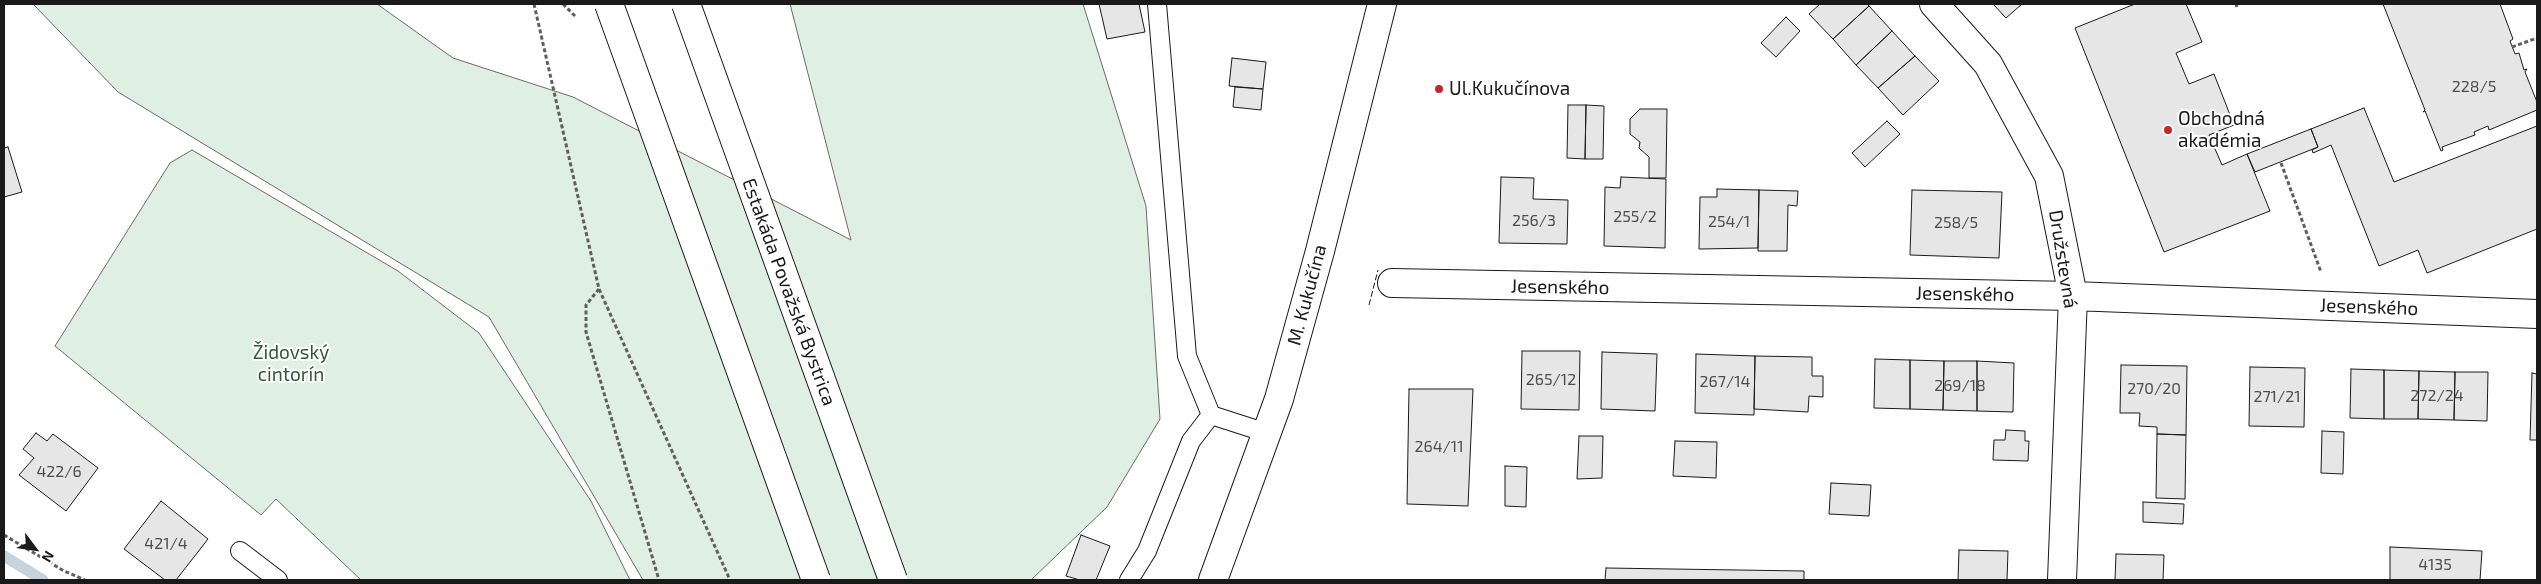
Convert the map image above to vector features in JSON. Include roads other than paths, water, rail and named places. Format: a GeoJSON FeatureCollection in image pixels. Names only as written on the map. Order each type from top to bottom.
{"type":"FeatureCollection","features":[{"type":"Feature","properties":{"kind":"main road"},"geometry":{"type":"LineString","coordinates":[[609,4],[816,580]]}},
{"type":"Feature","properties":{"kind":"main road","name":"Estakáda Považská Bystrica"},"geometry":{"type":"LineString","coordinates":[[686,4],[893,580]]}},
{"type":"Feature","properties":{"kind":"main road","name":"M. Kukučína"},"geometry":{"type":"LineString","coordinates":[[1213,580],[1279,400],[1317,260],[1382,4]]}},
{"type":"Feature","properties":{"kind":"main road","name":"Družstevná"},"geometry":{"type":"LineString","coordinates":[[1934,4],[1988,64],[2049,176],[2073,296],[2062,580]]}},
{"type":"Feature","properties":{"kind":"main road","name":"Jesenského"},"geometry":{"type":"LineString","coordinates":[[1392,283],[2073,296],[2537,314]]}},
{"type":"Feature","properties":{"kind":"lane"},"geometry":{"type":"LineString","coordinates":[[1157,4],[1187,356],[1211,415],[1266,434]]}},
{"type":"Feature","properties":{"kind":"lane"},"geometry":{"type":"LineString","coordinates":[[1129,580],[1147,551],[1191,441],[1211,415]]}},
{"type":"Feature","properties":{"kind":"lane"},"geometry":{"type":"LineString","coordinates":[[240,551],[278,580]]}},
{"type":"Feature","properties":{"kind":"waterway"},"geometry":{"type":"LineString","coordinates":[[4,556],[43,580]]}},
{"type":"Feature","properties":{"kind":"place","name":"Ul.Kukučínova"},"geometry":{"type":"Point","coordinates":[1439,89]}},
{"type":"Feature","properties":{"kind":"place","name":"Obchodná akadémia"},"geometry":{"type":"Point","coordinates":[2168,130]}},
{"type":"Feature","properties":{"kind":"park label","name":"Židovský cintorín"},"geometry":{"type":"Point","coordinates":[291,364]}}]}
